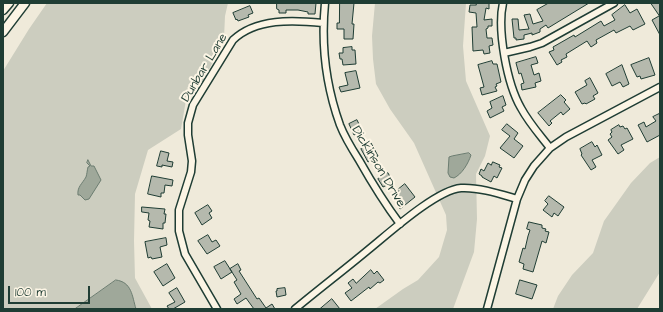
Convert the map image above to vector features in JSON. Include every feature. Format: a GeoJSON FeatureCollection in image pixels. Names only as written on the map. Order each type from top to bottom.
{"type":"FeatureCollection","features":[{"type":"Feature","properties":{"kind":"street"},"geometry":{"type":"LineString","coordinates":[[3,10],[9,3]]}},
{"type":"Feature","properties":{"kind":"street"},"geometry":{"type":"LineString","coordinates":[[3,32],[25,3]]}},
{"type":"Feature","properties":{"kind":"street","name":"Dickinson Drive"},"geometry":{"type":"LineString","coordinates":[[325,3],[323,23],[327,75],[341,127],[380,197],[400,224]]}},
{"type":"Feature","properties":{"kind":"street"},"geometry":{"type":"LineString","coordinates":[[502,3],[501,28],[504,53],[511,83],[518,102],[528,120],[550,148]]}},
{"type":"Feature","properties":{"kind":"street"},"geometry":{"type":"LineString","coordinates":[[504,53],[542,43],[614,3]]}},
{"type":"Feature","properties":{"kind":"street","name":"Dunbar Lane"},"geometry":{"type":"LineString","coordinates":[[217,309],[185,254],[179,230],[180,210],[192,167],[188,123],[193,105],[233,40],[239,34],[258,25],[296,20],[323,23]]}},
{"type":"Feature","properties":{"kind":"street"},"geometry":{"type":"LineString","coordinates":[[487,309],[517,200],[529,173],[550,148],[566,137],[660,87]]}},
{"type":"Feature","properties":{"kind":"street"},"geometry":{"type":"LineString","coordinates":[[295,309],[400,224],[437,197],[460,188],[479,189],[517,200]]}},
{"type":"Feature","properties":{"kind":"shaded area"},"geometry":{"type":"Polygon","coordinates":[[[47,3],[228,3],[225,16],[224,38],[205,78],[186,100],[181,129],[148,150],[135,194],[135,278],[152,309],[3,309],[3,71],[47,3]]]}},
{"type":"Feature","properties":{"kind":"shaded area"},"geometry":{"type":"Polygon","coordinates":[[[375,3],[466,3],[463,46],[466,81],[490,136],[485,156],[476,174],[477,219],[474,252],[453,309],[375,309],[418,280],[439,257],[447,230],[446,215],[414,143],[390,109],[376,84],[372,36],[375,3]]]}},
{"type":"Feature","properties":{"kind":"shaded area"},"geometry":{"type":"Polygon","coordinates":[[[469,153],[471,155],[470,158],[462,171],[454,178],[450,177],[448,173],[449,157],[469,153]]]}},
{"type":"Feature","properties":{"kind":"shaded area"},"geometry":{"type":"Polygon","coordinates":[[[660,157],[660,272],[637,309],[553,309],[558,296],[572,275],[593,253],[604,221],[631,183],[650,163],[660,157]]]}},
{"type":"Feature","properties":{"kind":"shaded area"},"geometry":{"type":"Polygon","coordinates":[[[88,160],[91,166],[94,166],[101,180],[89,199],[85,200],[78,195],[78,192],[86,177],[88,167],[90,166],[87,163],[88,160]]]}},
{"type":"Feature","properties":{"kind":"shaded area"},"geometry":{"type":"Polygon","coordinates":[[[116,280],[121,281],[128,287],[136,309],[75,309],[116,280]]]}},
{"type":"Feature","properties":{"kind":"building"},"geometry":{"type":"Polygon","coordinates":[[[277,3],[316,3],[315,14],[308,14],[308,12],[298,10],[286,10],[286,13],[279,13],[277,3]]]}},
{"type":"Feature","properties":{"kind":"building"},"geometry":{"type":"Polygon","coordinates":[[[340,3],[354,3],[352,24],[354,24],[353,39],[344,39],[344,29],[337,29],[337,23],[339,23],[340,3]]]}},
{"type":"Feature","properties":{"kind":"building"},"geometry":{"type":"Polygon","coordinates":[[[476,3],[489,3],[489,9],[486,8],[484,20],[492,19],[492,26],[488,26],[486,29],[487,38],[492,38],[493,45],[489,46],[490,53],[484,54],[483,50],[473,51],[472,27],[477,27],[476,13],[469,12],[470,5],[476,5],[476,3]]]}},
{"type":"Feature","properties":{"kind":"building"},"geometry":{"type":"Polygon","coordinates":[[[549,3],[589,3],[548,28],[546,25],[540,29],[540,32],[532,35],[532,33],[524,35],[524,39],[516,40],[516,38],[514,38],[512,19],[518,19],[519,30],[529,29],[524,15],[530,14],[533,24],[543,21],[537,10],[549,3]]]}},
{"type":"Feature","properties":{"kind":"building"},"geometry":{"type":"Polygon","coordinates":[[[651,3],[660,3],[660,35],[652,20],[659,16],[651,3]]]}},
{"type":"Feature","properties":{"kind":"building"},"geometry":{"type":"Polygon","coordinates":[[[625,5],[630,13],[637,9],[645,24],[633,30],[630,26],[616,33],[614,30],[596,40],[597,43],[591,47],[587,41],[566,54],[567,57],[561,60],[562,62],[557,65],[549,52],[554,50],[553,47],[574,35],[575,37],[601,21],[604,26],[615,20],[612,15],[625,5]]]}},
{"type":"Feature","properties":{"kind":"building"},"geometry":{"type":"Polygon","coordinates":[[[250,6],[253,13],[248,15],[249,17],[238,21],[237,19],[236,20],[233,13],[250,6]]]}},
{"type":"Feature","properties":{"kind":"building"},"geometry":{"type":"Polygon","coordinates":[[[352,47],[352,50],[355,50],[356,64],[343,65],[339,53],[343,53],[343,48],[352,47]]]}},
{"type":"Feature","properties":{"kind":"building"},"geometry":{"type":"Polygon","coordinates":[[[536,57],[538,63],[531,65],[534,75],[539,73],[541,81],[535,83],[536,87],[522,90],[521,84],[524,83],[521,73],[519,74],[516,63],[536,57]]]}},
{"type":"Feature","properties":{"kind":"building"},"geometry":{"type":"Polygon","coordinates":[[[649,58],[655,75],[641,79],[640,76],[637,77],[631,65],[649,58]]]}},
{"type":"Feature","properties":{"kind":"building"},"geometry":{"type":"Polygon","coordinates":[[[492,61],[493,64],[497,64],[501,82],[496,84],[497,86],[495,87],[497,91],[482,95],[480,88],[484,87],[478,65],[492,61]]]}},
{"type":"Feature","properties":{"kind":"building"},"geometry":{"type":"Polygon","coordinates":[[[622,65],[629,84],[623,87],[620,82],[612,86],[606,74],[622,65]]]}},
{"type":"Feature","properties":{"kind":"building"},"geometry":{"type":"Polygon","coordinates":[[[356,71],[360,88],[341,92],[339,87],[348,85],[345,73],[356,71]]]}},
{"type":"Feature","properties":{"kind":"building"},"geometry":{"type":"Polygon","coordinates":[[[590,78],[598,93],[593,96],[595,99],[586,104],[582,104],[575,92],[587,85],[585,81],[590,78]]]}},
{"type":"Feature","properties":{"kind":"building"},"geometry":{"type":"Polygon","coordinates":[[[561,95],[566,100],[564,102],[570,109],[563,115],[561,112],[550,121],[552,123],[549,126],[538,113],[561,95]]]}},
{"type":"Feature","properties":{"kind":"building"},"geometry":{"type":"Polygon","coordinates":[[[503,96],[506,105],[502,107],[504,111],[490,118],[487,111],[492,108],[490,102],[503,96]]]}},
{"type":"Feature","properties":{"kind":"building"},"geometry":{"type":"Polygon","coordinates":[[[659,114],[660,135],[647,142],[638,125],[644,122],[646,127],[656,121],[653,117],[659,114]]]}},
{"type":"Feature","properties":{"kind":"building"},"geometry":{"type":"Polygon","coordinates":[[[357,120],[362,130],[354,135],[349,124],[357,120]]]}},
{"type":"Feature","properties":{"kind":"building"},"geometry":{"type":"Polygon","coordinates":[[[507,124],[518,133],[514,139],[523,146],[514,158],[500,148],[510,136],[502,130],[507,124]]]}},
{"type":"Feature","properties":{"kind":"building"},"geometry":{"type":"Polygon","coordinates":[[[619,125],[620,127],[623,126],[625,129],[627,128],[633,139],[621,145],[624,150],[618,154],[608,140],[612,137],[610,134],[612,132],[611,130],[619,125]]]}},
{"type":"Feature","properties":{"kind":"building"},"geometry":{"type":"Polygon","coordinates":[[[592,142],[595,147],[597,145],[602,155],[592,160],[596,167],[591,170],[581,155],[580,149],[592,142]]]}},
{"type":"Feature","properties":{"kind":"building"},"geometry":{"type":"Polygon","coordinates":[[[371,143],[378,156],[368,162],[361,149],[371,143]]]}},
{"type":"Feature","properties":{"kind":"building"},"geometry":{"type":"Polygon","coordinates":[[[161,151],[169,153],[167,161],[173,162],[172,167],[162,165],[162,167],[157,166],[161,151]]]}},
{"type":"Feature","properties":{"kind":"building"},"geometry":{"type":"Polygon","coordinates":[[[493,162],[500,165],[499,167],[502,168],[497,178],[494,176],[491,182],[479,174],[481,169],[484,171],[488,163],[491,165],[493,162]]]}},
{"type":"Feature","properties":{"kind":"building"},"geometry":{"type":"Polygon","coordinates":[[[388,173],[393,182],[383,187],[378,179],[388,173]]]}},
{"type":"Feature","properties":{"kind":"building"},"geometry":{"type":"Polygon","coordinates":[[[152,176],[173,180],[172,186],[165,185],[164,193],[161,193],[161,197],[148,194],[152,176]]]}},
{"type":"Feature","properties":{"kind":"building"},"geometry":{"type":"Polygon","coordinates":[[[405,184],[415,197],[400,209],[396,205],[400,201],[394,193],[405,184]]]}},
{"type":"Feature","properties":{"kind":"building"},"geometry":{"type":"Polygon","coordinates":[[[549,196],[564,207],[558,216],[554,213],[552,217],[543,210],[548,204],[545,201],[549,196]]]}},
{"type":"Feature","properties":{"kind":"building"},"geometry":{"type":"Polygon","coordinates":[[[208,205],[212,211],[209,213],[212,218],[202,225],[195,213],[208,205]]]}},
{"type":"Feature","properties":{"kind":"building"},"geometry":{"type":"Polygon","coordinates":[[[142,207],[165,209],[164,214],[166,214],[163,229],[149,227],[149,213],[142,212],[142,207]]]}},
{"type":"Feature","properties":{"kind":"building"},"geometry":{"type":"Polygon","coordinates":[[[529,222],[542,225],[542,228],[546,229],[545,231],[549,232],[546,243],[542,241],[533,272],[523,269],[524,264],[519,262],[523,248],[525,249],[530,230],[527,229],[529,222]]]}},
{"type":"Feature","properties":{"kind":"building"},"geometry":{"type":"Polygon","coordinates":[[[208,235],[212,242],[216,240],[220,246],[207,254],[198,241],[208,235]]]}},
{"type":"Feature","properties":{"kind":"building"},"geometry":{"type":"Polygon","coordinates":[[[166,238],[167,245],[160,247],[162,257],[152,259],[151,257],[148,258],[145,242],[166,238]]]}},
{"type":"Feature","properties":{"kind":"building"},"geometry":{"type":"Polygon","coordinates":[[[225,261],[232,272],[221,279],[214,267],[225,261]]]}},
{"type":"Feature","properties":{"kind":"building"},"geometry":{"type":"Polygon","coordinates":[[[167,264],[175,278],[163,286],[154,272],[167,264]]]}},
{"type":"Feature","properties":{"kind":"building"},"geometry":{"type":"Polygon","coordinates":[[[238,264],[241,270],[239,271],[257,299],[259,298],[266,308],[272,304],[275,309],[254,309],[246,298],[237,304],[234,299],[241,294],[234,282],[237,280],[230,269],[238,264]]]}},
{"type":"Feature","properties":{"kind":"building"},"geometry":{"type":"Polygon","coordinates":[[[371,270],[374,274],[377,271],[384,280],[380,283],[378,282],[370,289],[369,287],[351,301],[345,293],[352,288],[348,283],[353,279],[356,283],[371,270]]]}},
{"type":"Feature","properties":{"kind":"building"},"geometry":{"type":"Polygon","coordinates":[[[520,280],[537,285],[532,299],[516,294],[520,280]]]}},
{"type":"Feature","properties":{"kind":"building"},"geometry":{"type":"Polygon","coordinates":[[[177,288],[185,302],[173,309],[169,309],[167,306],[175,302],[169,293],[177,288]]]}},
{"type":"Feature","properties":{"kind":"building"},"geometry":{"type":"Polygon","coordinates":[[[285,288],[286,295],[277,297],[277,289],[285,288]]]}},
{"type":"Feature","properties":{"kind":"building"},"geometry":{"type":"Polygon","coordinates":[[[332,299],[340,309],[320,309],[332,299]]]}}]}
